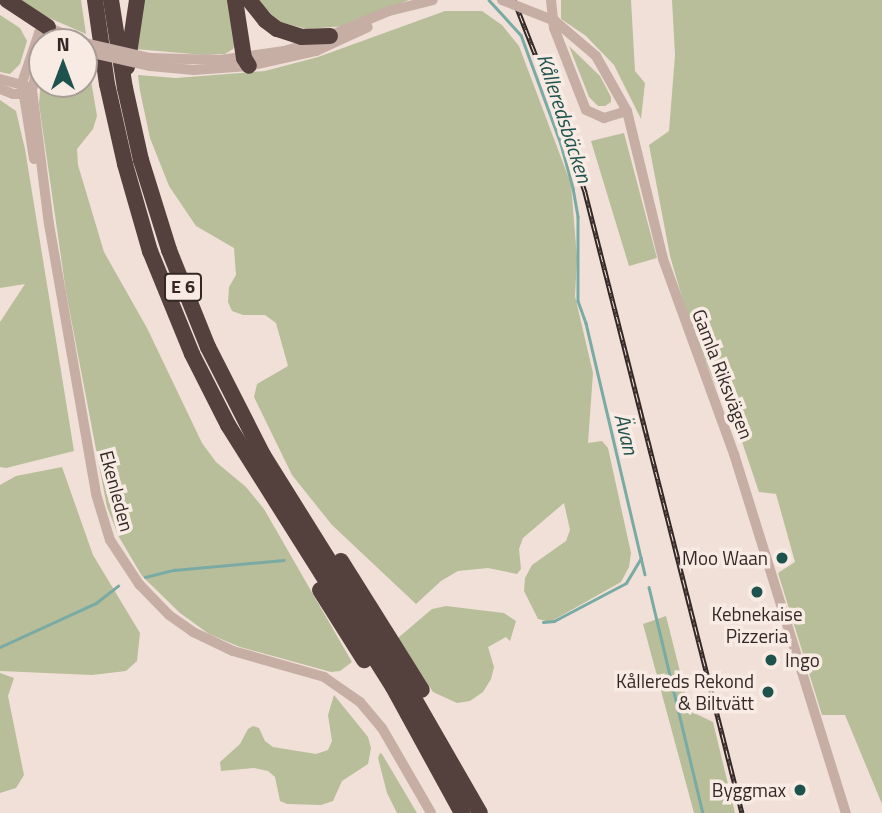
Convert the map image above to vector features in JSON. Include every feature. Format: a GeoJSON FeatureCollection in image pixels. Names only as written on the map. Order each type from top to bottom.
{"type":"FeatureCollection","features":[{"type":"Feature","properties":{"kind":"highway"},"geometry":{"type":"LineString","coordinates":[[7,0],[35,28]]}},
{"type":"Feature","properties":{"kind":"highway","name":"E 6"},"geometry":{"type":"LineString","coordinates":[[94,0],[113,114],[150,251],[192,354],[261,480],[393,687],[462,813]]}},
{"type":"Feature","properties":{"kind":"highway","name":"E 6"},"geometry":{"type":"LineString","coordinates":[[111,0],[125,88],[141,160],[169,250],[208,347],[263,455],[320,530],[432,707],[482,813]]}},
{"type":"Feature","properties":{"kind":"highway"},"geometry":{"type":"LineString","coordinates":[[125,88],[137,0]]}},
{"type":"Feature","properties":{"kind":"highway"},"geometry":{"type":"LineString","coordinates":[[235,0],[248,61]]}},
{"type":"Feature","properties":{"kind":"highway"},"geometry":{"type":"LineString","coordinates":[[244,0],[248,61]]}},
{"type":"Feature","properties":{"kind":"highway"},"geometry":{"type":"LineString","coordinates":[[249,0],[265,20],[277,29],[301,37],[330,36]]}},
{"type":"Feature","properties":{"kind":"highway"},"geometry":{"type":"LineString","coordinates":[[0,8],[30,28]]}},
{"type":"Feature","properties":{"kind":"street"},"geometry":{"type":"LineString","coordinates":[[248,61],[293,49],[398,10],[433,0]]}},
{"type":"Feature","properties":{"kind":"street","name":"Gamla Riksvägen"},"geometry":{"type":"LineString","coordinates":[[502,0],[555,21],[596,56],[627,111],[663,259],[734,454],[846,813]]}},
{"type":"Feature","properties":{"kind":"street"},"geometry":{"type":"LineString","coordinates":[[551,0],[554,28],[586,110],[604,118],[627,111]]}},
{"type":"Feature","properties":{"kind":"street"},"geometry":{"type":"LineString","coordinates":[[98,53],[150,62],[248,61],[316,51],[398,10]]}},
{"type":"Feature","properties":{"kind":"street"},"geometry":{"type":"LineString","coordinates":[[98,47],[150,62]]}},
{"type":"Feature","properties":{"kind":"street"},"geometry":{"type":"LineString","coordinates":[[0,79],[26,90]]}},
{"type":"Feature","properties":{"kind":"street","name":"Ekenleden"},"geometry":{"type":"LineString","coordinates":[[28,84],[26,90],[96,494],[110,540],[124,565],[162,608],[193,632],[233,651],[310,671],[342,688],[382,728],[431,813]]}},
{"type":"Feature","properties":{"kind":"street"},"geometry":{"type":"LineString","coordinates":[[0,89],[26,90]]}},
{"type":"Feature","properties":{"kind":"green space"},"geometry":{"type":"Polygon","coordinates":[[[17,0],[81,0],[85,28],[72,28],[31,10],[17,0]]]}},
{"type":"Feature","properties":{"kind":"green space"},"geometry":{"type":"Polygon","coordinates":[[[142,0],[230,0],[237,40],[233,49],[225,54],[204,55],[135,49],[142,0]]]}},
{"type":"Feature","properties":{"kind":"green space"},"geometry":{"type":"Polygon","coordinates":[[[257,0],[409,0],[345,26],[307,29],[279,22],[257,0]]]}},
{"type":"Feature","properties":{"kind":"green space"},"geometry":{"type":"Polygon","coordinates":[[[561,0],[631,0],[635,71],[645,83],[641,119],[614,65],[586,36],[561,19],[561,0]]]}},
{"type":"Feature","properties":{"kind":"green space"},"geometry":{"type":"Polygon","coordinates":[[[672,0],[882,0],[882,804],[845,715],[822,715],[778,573],[795,562],[776,494],[759,492],[737,427],[714,382],[689,321],[670,256],[649,145],[669,131],[675,55],[672,0]]]}},
{"type":"Feature","properties":{"kind":"green space"},"geometry":{"type":"Polygon","coordinates":[[[445,11],[482,11],[502,25],[519,46],[571,184],[577,258],[575,296],[593,373],[588,443],[602,441],[608,448],[631,553],[629,567],[621,582],[550,622],[538,619],[524,591],[525,578],[532,565],[566,541],[570,530],[564,503],[523,538],[519,549],[521,569],[517,574],[488,568],[458,571],[441,581],[416,604],[332,525],[292,475],[254,397],[257,384],[288,366],[276,323],[265,315],[243,315],[232,311],[228,302],[229,287],[236,275],[234,248],[196,226],[169,186],[150,138],[140,91],[138,75],[176,78],[265,71],[318,57],[445,11]]]}},
{"type":"Feature","properties":{"kind":"green space"},"geometry":{"type":"Polygon","coordinates":[[[0,15],[20,28],[27,41],[20,64],[10,74],[0,72],[0,15]]]}},
{"type":"Feature","properties":{"kind":"green space"},"geometry":{"type":"Polygon","coordinates":[[[569,46],[600,76],[611,102],[598,106],[589,97],[569,46]]]}},
{"type":"Feature","properties":{"kind":"green space"},"geometry":{"type":"Polygon","coordinates":[[[39,98],[94,98],[97,116],[93,129],[77,149],[78,165],[104,252],[147,328],[202,443],[216,462],[246,487],[264,509],[352,662],[340,671],[331,672],[240,647],[209,634],[180,613],[142,576],[119,537],[107,507],[66,292],[39,98]]]}},
{"type":"Feature","properties":{"kind":"green space"},"geometry":{"type":"Polygon","coordinates":[[[0,100],[16,111],[25,149],[74,451],[6,468],[0,467],[0,322],[25,284],[0,288],[0,100]]]}},
{"type":"Feature","properties":{"kind":"green space"},"geometry":{"type":"Polygon","coordinates":[[[624,133],[657,258],[629,266],[591,141],[624,133]]]}},
{"type":"Feature","properties":{"kind":"green space"},"geometry":{"type":"Polygon","coordinates":[[[62,467],[93,555],[140,633],[137,661],[126,671],[92,675],[0,671],[0,485],[16,476],[62,467]]]}},
{"type":"Feature","properties":{"kind":"green space"},"geometry":{"type":"Polygon","coordinates":[[[446,606],[504,613],[516,621],[510,641],[506,637],[488,647],[494,667],[491,679],[483,692],[470,701],[457,703],[433,692],[398,638],[432,609],[446,606]]]}},
{"type":"Feature","properties":{"kind":"green space"},"geometry":{"type":"Polygon","coordinates":[[[666,616],[690,711],[713,722],[735,813],[694,813],[643,624],[666,616]]]}},
{"type":"Feature","properties":{"kind":"green space"},"geometry":{"type":"Polygon","coordinates":[[[0,673],[14,678],[8,696],[24,775],[16,788],[0,793],[0,673]]]}},
{"type":"Feature","properties":{"kind":"green space"},"geometry":{"type":"Polygon","coordinates":[[[334,695],[368,737],[371,748],[368,764],[342,781],[333,801],[321,805],[287,804],[280,801],[275,777],[268,771],[254,768],[221,771],[220,762],[240,744],[248,729],[253,726],[259,728],[265,741],[273,747],[316,754],[328,750],[332,741],[328,715],[334,695]]]}},
{"type":"Feature","properties":{"kind":"green space"},"geometry":{"type":"Polygon","coordinates":[[[380,753],[417,813],[397,813],[387,793],[378,758],[380,753]]]}},
{"type":"Feature","properties":{"kind":"waterway","name":"Kålleredsbäcken"},"geometry":{"type":"LineString","coordinates":[[489,0],[521,35],[561,144],[573,188],[578,217],[578,301],[586,323],[645,574]]}},
{"type":"Feature","properties":{"kind":"waterway"},"geometry":{"type":"LineString","coordinates":[[543,622],[554,621],[626,583],[641,558]]}},
{"type":"Feature","properties":{"kind":"waterway"},"geometry":{"type":"LineString","coordinates":[[145,577],[174,570],[284,560]]}},
{"type":"Feature","properties":{"kind":"waterway"},"geometry":{"type":"LineString","coordinates":[[0,647],[96,603],[118,586]]}},
{"type":"Feature","properties":{"kind":"waterway","name":"Ävan"},"geometry":{"type":"LineString","coordinates":[[649,587],[703,813]]}},
{"type":"Feature","properties":{"kind":"railway"},"geometry":{"type":"LineString","coordinates":[[514,0],[557,110],[585,192],[742,813]]}},
{"type":"Feature","properties":{"kind":"place","name":"Moo Waan"},"geometry":{"type":"Point","coordinates":[782,558]}},
{"type":"Feature","properties":{"kind":"place","name":"Kebnekaise Pizzeria"},"geometry":{"type":"Point","coordinates":[757,592]}},
{"type":"Feature","properties":{"kind":"place","name":"Ingo"},"geometry":{"type":"Point","coordinates":[771,660]}},
{"type":"Feature","properties":{"kind":"place","name":"Kållereds Rekond & Biltvätt"},"geometry":{"type":"Point","coordinates":[768,692]}},
{"type":"Feature","properties":{"kind":"place","name":"Byggmax"},"geometry":{"type":"Point","coordinates":[800,790]}}]}
